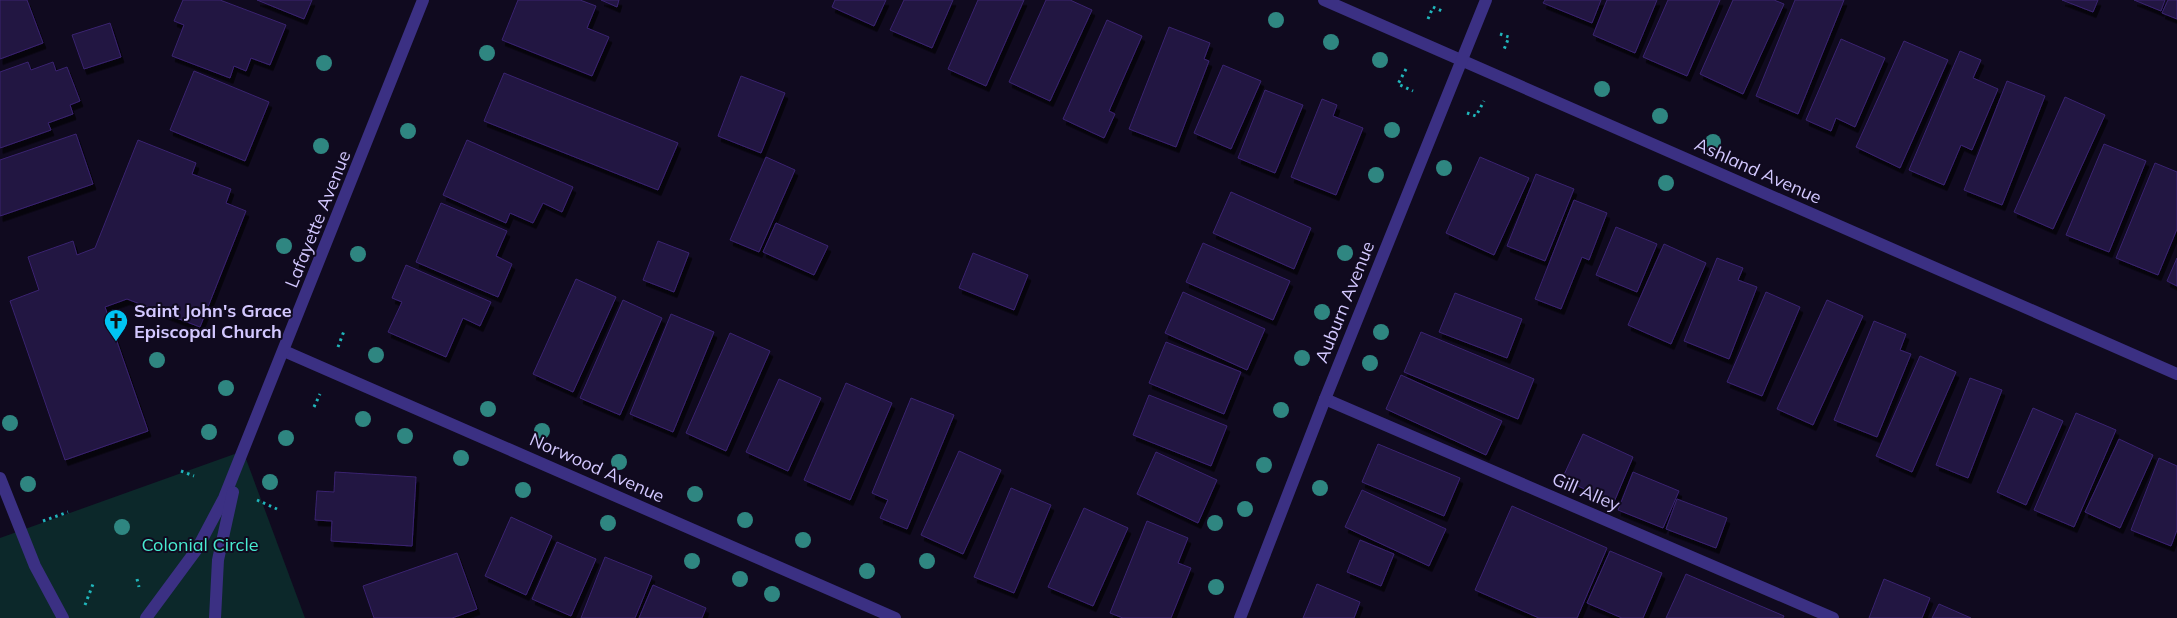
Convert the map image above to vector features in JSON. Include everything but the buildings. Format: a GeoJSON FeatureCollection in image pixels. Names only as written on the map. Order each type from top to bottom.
{"type":"FeatureCollection","features":[{"type":"Feature","properties":{"kind":"street","name":"Lafayette Avenue"},"geometry":{"type":"LineString","coordinates":[[146,618],[198,550],[224,498],[424,0]]}},
{"type":"Feature","properties":{"kind":"street","name":"Ashland Avenue"},"geometry":{"type":"LineString","coordinates":[[1324,0],[2177,374]]}},
{"type":"Feature","properties":{"kind":"street","name":"Auburn Avenue"},"geometry":{"type":"LineString","coordinates":[[1240,618],[1325,399],[1486,0]]}},
{"type":"Feature","properties":{"kind":"street","name":"Norwood Avenue"},"geometry":{"type":"LineString","coordinates":[[284,350],[895,618]]}},
{"type":"Feature","properties":{"kind":"street","name":"Gill Alley"},"geometry":{"type":"LineString","coordinates":[[1325,399],[1833,618]]}},
{"type":"Feature","properties":{"kind":"street","name":"Lafayette Avenue"},"geometry":{"type":"LineString","coordinates":[[215,618],[218,560],[243,451]]}},
{"type":"Feature","properties":{"kind":"street"},"geometry":{"type":"LineString","coordinates":[[0,478],[35,566],[63,618]]}},
{"type":"Feature","properties":{"kind":"path"},"geometry":{"type":"LineString","coordinates":[[1428,20],[1433,7],[1444,12]]}},
{"type":"Feature","properties":{"kind":"path"},"geometry":{"type":"LineString","coordinates":[[1503,53],[1509,37]]}},
{"type":"Feature","properties":{"kind":"path"},"geometry":{"type":"LineString","coordinates":[[1406,69],[1398,84],[1413,90]]}},
{"type":"Feature","properties":{"kind":"path"},"geometry":{"type":"LineString","coordinates":[[1476,116],[1484,100]]}},
{"type":"Feature","properties":{"kind":"path"},"geometry":{"type":"LineString","coordinates":[[337,348],[344,331]]}},
{"type":"Feature","properties":{"kind":"path"},"geometry":{"type":"LineString","coordinates":[[314,407],[320,393]]}},
{"type":"Feature","properties":{"kind":"path"},"geometry":{"type":"LineString","coordinates":[[181,471],[194,476]]}},
{"type":"Feature","properties":{"kind":"path"},"geometry":{"type":"LineString","coordinates":[[256,500],[277,509]]}},
{"type":"Feature","properties":{"kind":"path"},"geometry":{"type":"LineString","coordinates":[[42,521],[68,512]]}},
{"type":"Feature","properties":{"kind":"path"},"geometry":{"type":"LineString","coordinates":[[83,610],[93,584]]}},
{"type":"Feature","properties":{"kind":"green space","name":"Colonial Circle"},"geometry":{"type":"Polygon","coordinates":[[[243,451],[305,618],[0,618],[0,538],[243,451]]]}},
{"type":"Feature","properties":{"kind":"place","name":"Saint John's Grace Episcopal Church"},"geometry":{"type":"Point","coordinates":[116,342]}}]}
